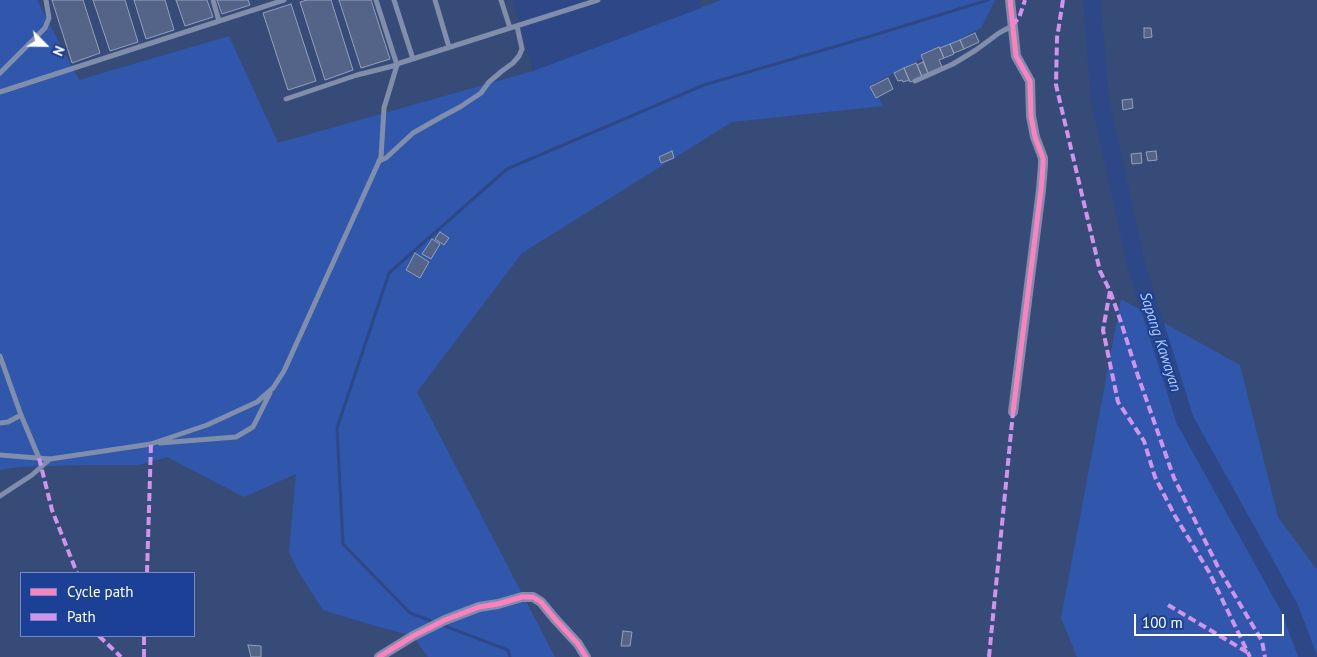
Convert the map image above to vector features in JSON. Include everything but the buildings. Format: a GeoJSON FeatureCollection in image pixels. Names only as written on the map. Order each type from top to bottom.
{"type":"FeatureCollection","features":[{"type":"Feature","properties":{"kind":"street"},"geometry":{"type":"LineString","coordinates":[[1010,0],[1016,56],[1030,82],[1031,116],[1035,137],[1043,158],[1041,190],[1013,412]]}},
{"type":"Feature","properties":{"kind":"street"},"geometry":{"type":"LineString","coordinates":[[379,657],[413,636],[445,620],[479,607],[522,597],[533,597],[542,602],[578,644],[586,657]]}},
{"type":"Feature","properties":{"kind":"lane"},"geometry":{"type":"LineString","coordinates":[[0,73],[45,28],[49,18],[46,0]]}},
{"type":"Feature","properties":{"kind":"lane"},"geometry":{"type":"LineString","coordinates":[[213,0],[219,21]]}},
{"type":"Feature","properties":{"kind":"lane"},"geometry":{"type":"LineString","coordinates":[[0,92],[284,0]]}},
{"type":"Feature","properties":{"kind":"lane"},"geometry":{"type":"LineString","coordinates":[[0,455],[50,459],[151,444],[236,437],[253,427],[284,371],[381,157],[384,108],[396,65],[376,0]]}},
{"type":"Feature","properties":{"kind":"lane"},"geometry":{"type":"LineString","coordinates":[[394,0],[412,59]]}},
{"type":"Feature","properties":{"kind":"lane"},"geometry":{"type":"LineString","coordinates":[[435,0],[449,47]]}},
{"type":"Feature","properties":{"kind":"lane"},"geometry":{"type":"LineString","coordinates":[[501,0],[510,28]]}},
{"type":"Feature","properties":{"kind":"lane"},"geometry":{"type":"LineString","coordinates":[[286,99],[598,0]]}},
{"type":"Feature","properties":{"kind":"lane"},"geometry":{"type":"LineString","coordinates":[[915,81],[953,64],[1012,25]]}},
{"type":"Feature","properties":{"kind":"lane"},"geometry":{"type":"LineString","coordinates":[[379,161],[386,158],[414,133],[481,93],[489,82],[513,63],[519,56],[522,48],[517,26]]}},
{"type":"Feature","properties":{"kind":"lane"},"geometry":{"type":"LineString","coordinates":[[0,356],[39,458]]}},
{"type":"Feature","properties":{"kind":"lane"},"geometry":{"type":"LineString","coordinates":[[151,444],[207,425],[257,402],[273,388]]}},
{"type":"Feature","properties":{"kind":"lane"},"geometry":{"type":"LineString","coordinates":[[0,423],[8,422],[21,415]]}},
{"type":"Feature","properties":{"kind":"lane"},"geometry":{"type":"LineString","coordinates":[[0,496],[32,475],[50,459]]}},
{"type":"Feature","properties":{"kind":"shaded area"},"geometry":{"type":"Polygon","coordinates":[[[0,0],[37,0],[79,80],[229,36],[278,143],[533,71],[721,0],[995,0],[981,28],[873,84],[883,106],[732,122],[522,253],[417,392],[555,657],[428,657],[413,636],[323,610],[298,571],[289,552],[296,474],[244,497],[167,457],[139,465],[19,467],[0,470],[0,0]]]}},
{"type":"Feature","properties":{"kind":"shaded area"},"geometry":{"type":"Polygon","coordinates":[[[513,0],[699,0],[701,8],[533,71],[513,0]]]}},
{"type":"Feature","properties":{"kind":"shaded area"},"geometry":{"type":"Polygon","coordinates":[[[1121,299],[1240,365],[1278,517],[1317,570],[1317,657],[1077,657],[1061,618],[1121,299]]]}},
{"type":"Feature","properties":{"kind":"waterway"},"geometry":{"type":"LineString","coordinates":[[434,622],[410,613],[343,544],[337,428],[389,273],[507,169],[704,85],[988,0]]}},
{"type":"Feature","properties":{"kind":"waterway","name":"Sapang Kawayan"},"geometry":{"type":"LineString","coordinates":[[1092,0],[1100,100],[1136,264],[1185,420],[1289,607],[1308,657]]}},
{"type":"Feature","properties":{"kind":"waterway"},"geometry":{"type":"LineString","coordinates":[[442,625],[508,650],[510,657]]}},
{"type":"Feature","properties":{"kind":"marked path"},"geometry":{"type":"LineString","coordinates":[[1012,25],[1019,18],[1025,0]]}},
{"type":"Feature","properties":{"kind":"marked path"},"geometry":{"type":"LineString","coordinates":[[1063,0],[1057,38],[1056,85],[1100,271],[1110,291],[1174,478],[1219,569],[1262,641],[1265,657]]}},
{"type":"Feature","properties":{"kind":"marked path"},"geometry":{"type":"LineString","coordinates":[[1110,291],[1103,330],[1118,402],[1144,441],[1155,477],[1175,516],[1209,572],[1250,657]]}},
{"type":"Feature","properties":{"kind":"marked path"},"geometry":{"type":"LineString","coordinates":[[989,657],[1013,412]]}},
{"type":"Feature","properties":{"kind":"marked path"},"geometry":{"type":"LineString","coordinates":[[147,572],[151,444]]}},
{"type":"Feature","properties":{"kind":"marked path"},"geometry":{"type":"LineString","coordinates":[[39,458],[52,510],[77,572]]}},
{"type":"Feature","properties":{"kind":"marked path"},"geometry":{"type":"LineString","coordinates":[[1168,605],[1247,652]]}},
{"type":"Feature","properties":{"kind":"marked path"},"geometry":{"type":"LineString","coordinates":[[100,637],[121,657]]}},
{"type":"Feature","properties":{"kind":"marked path"},"geometry":{"type":"LineString","coordinates":[[144,637],[144,657]]}},
{"type":"Feature","properties":{"kind":"cycle path"},"geometry":{"type":"LineString","coordinates":[[1010,0],[1016,56],[1030,81],[1031,116],[1035,137],[1043,158],[1041,190],[1013,412]]}},
{"type":"Feature","properties":{"kind":"cycle path"},"geometry":{"type":"LineString","coordinates":[[379,657],[413,636],[445,620],[479,607],[522,597],[533,597],[541,602],[578,644],[586,657]]}}]}
